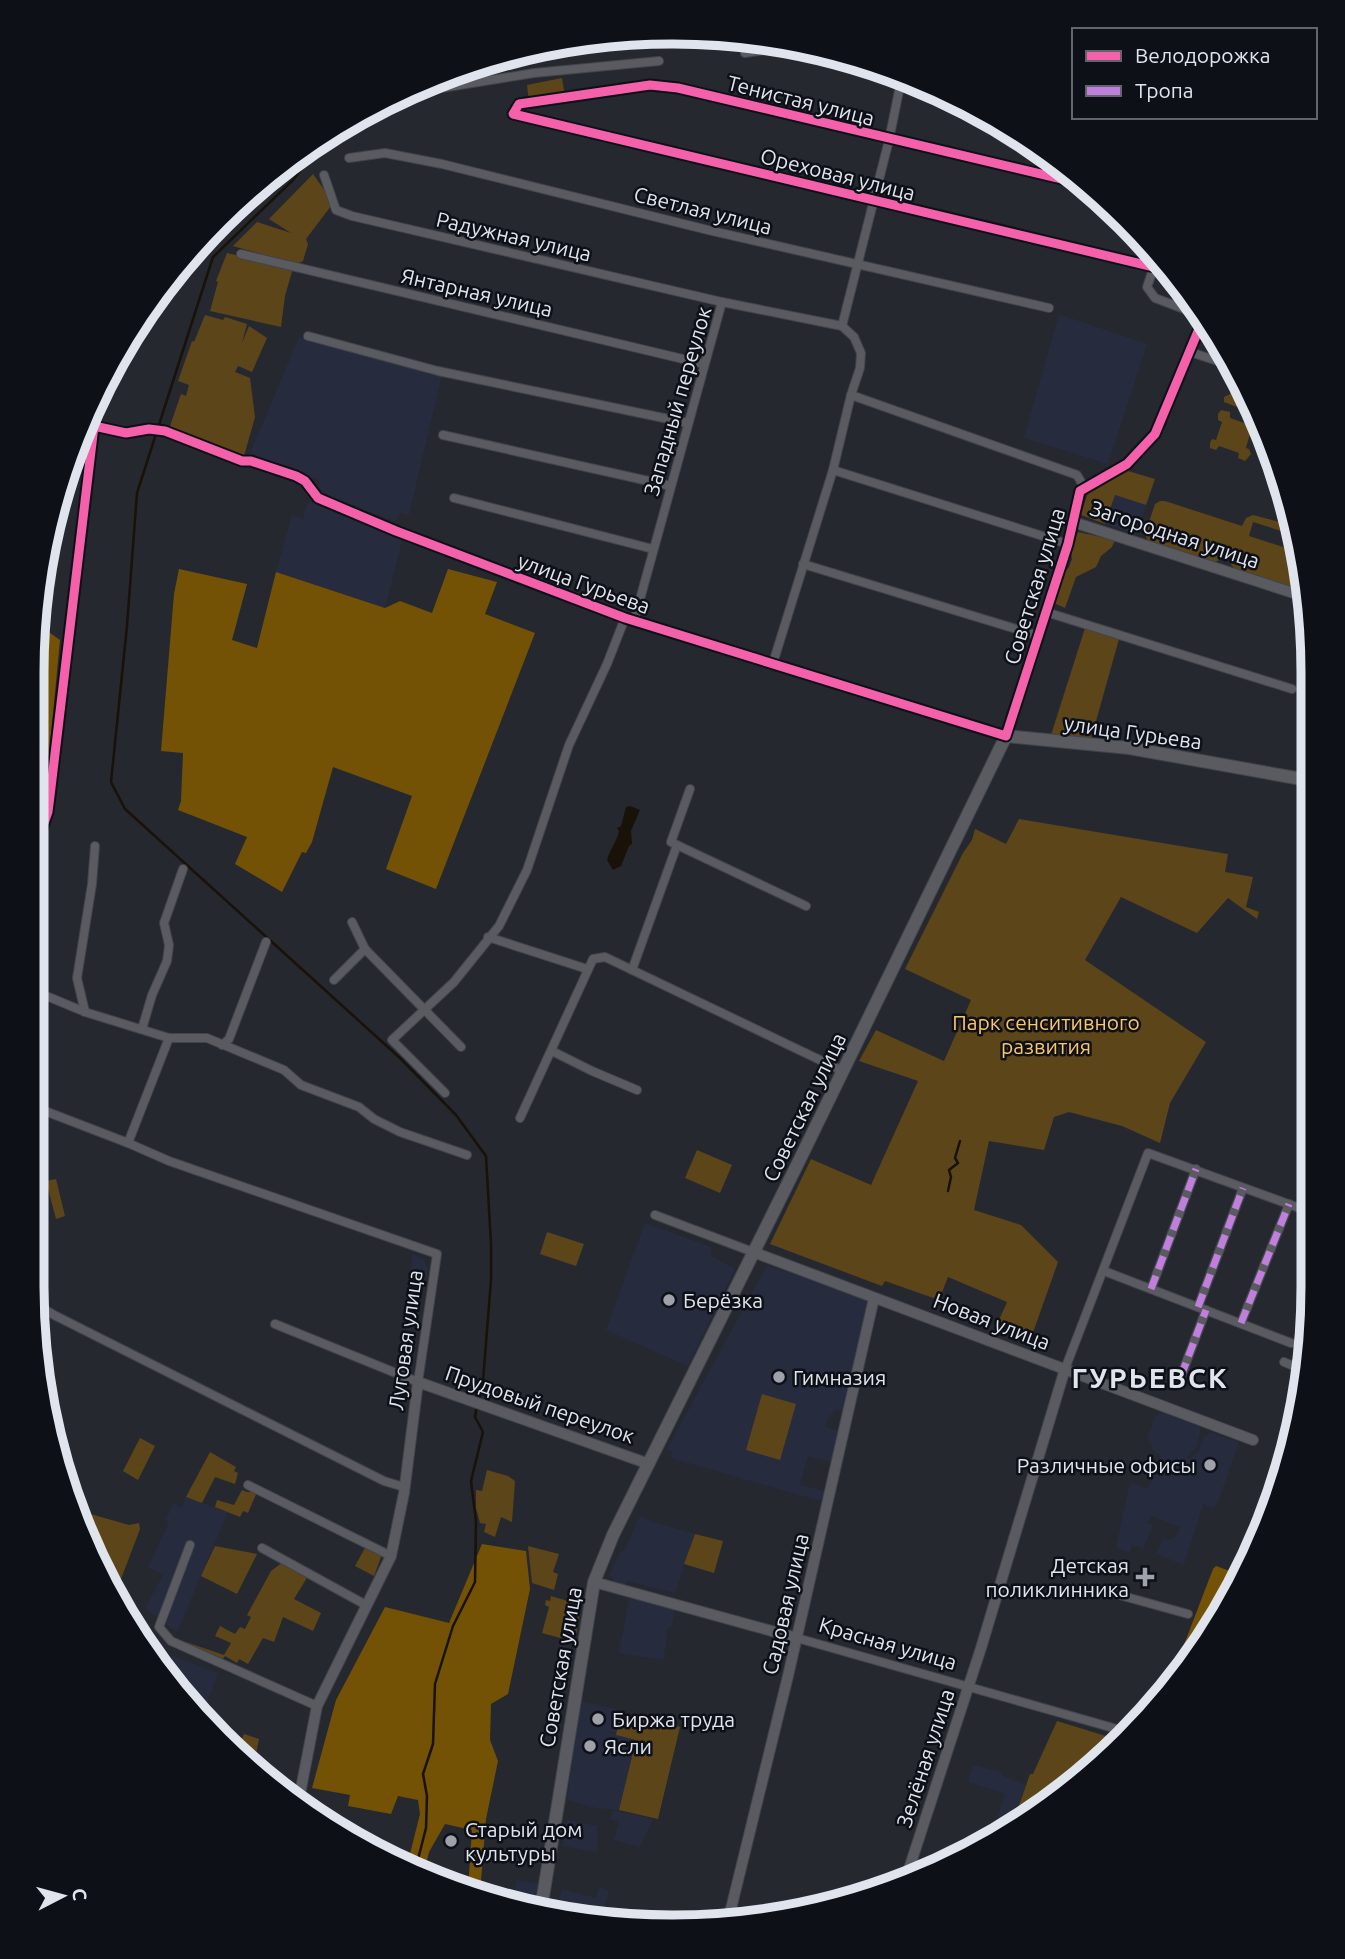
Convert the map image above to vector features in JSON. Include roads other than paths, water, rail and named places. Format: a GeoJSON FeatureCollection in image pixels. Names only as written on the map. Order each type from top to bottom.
{"type":"FeatureCollection","features":[{"type":"Feature","properties":{"kind":"main road","name":"улица Гурьева"},"geometry":{"type":"LineString","coordinates":[[1006,736],[1129,748],[1301,780]]}},
{"type":"Feature","properties":{"kind":"main road","name":"Советская улица"},"geometry":{"type":"LineString","coordinates":[[542,1901],[594,1582],[613,1535],[1006,736]]}},
{"type":"Feature","properties":{"kind":"street"},"geometry":{"type":"LineString","coordinates":[[745,53],[763,50]]}},
{"type":"Feature","properties":{"kind":"street"},"geometry":{"type":"LineString","coordinates":[[443,88],[534,73],[659,61]]}},
{"type":"Feature","properties":{"kind":"street","name":"Тенистая улица"},"geometry":{"type":"LineString","coordinates":[[513,114],[519,104],[650,85],[678,88],[1061,179]]}},
{"type":"Feature","properties":{"kind":"street"},"geometry":{"type":"LineString","coordinates":[[773,663],[833,470],[860,368],[862,353],[854,337],[842,326],[901,87]]}},
{"type":"Feature","properties":{"kind":"street","name":"Ореховая улица"},"geometry":{"type":"LineString","coordinates":[[513,114],[874,201],[1149,263]]}},
{"type":"Feature","properties":{"kind":"street","name":"Светлая улица"},"geometry":{"type":"LineString","coordinates":[[349,158],[386,153],[442,164],[858,265],[1049,308]]}},
{"type":"Feature","properties":{"kind":"street","name":"Радужная улица"},"geometry":{"type":"LineString","coordinates":[[324,175],[336,210],[352,216],[722,302]]}},
{"type":"Feature","properties":{"kind":"street","name":"Янтарная улица"},"geometry":{"type":"LineString","coordinates":[[242,254],[704,364]]}},
{"type":"Feature","properties":{"kind":"street"},"geometry":{"type":"LineString","coordinates":[[1154,268],[1147,288],[1155,298],[1185,309]]}},
{"type":"Feature","properties":{"kind":"street","name":"Западный переулок"},"geometry":{"type":"LineString","coordinates":[[445,1093],[392,1040],[454,982],[499,926],[527,870],[569,745],[629,619],[653,549],[722,302],[842,326]]}},
{"type":"Feature","properties":{"kind":"street","name":"Советская улица"},"geometry":{"type":"LineString","coordinates":[[1006,736],[1068,544],[1080,491],[1114,473],[1147,445],[1155,434],[1199,329]]}},
{"type":"Feature","properties":{"kind":"street"},"geometry":{"type":"LineString","coordinates":[[308,336],[438,370],[688,423]]}},
{"type":"Feature","properties":{"kind":"street"},"geometry":{"type":"LineString","coordinates":[[1190,352],[1219,361]]}},
{"type":"Feature","properties":{"kind":"street"},"geometry":{"type":"LineString","coordinates":[[851,395],[1077,475],[1084,487]]}},
{"type":"Feature","properties":{"kind":"street","name":"улица Гурьева"},"geometry":{"type":"LineString","coordinates":[[95,426],[126,433],[149,429],[165,431],[242,461],[251,461],[296,476],[305,481],[318,498],[329,503],[629,619],[1006,736]]}},
{"type":"Feature","properties":{"kind":"street"},"geometry":{"type":"LineString","coordinates":[[44,823],[48,812],[94,428]]}},
{"type":"Feature","properties":{"kind":"street"},"geometry":{"type":"LineString","coordinates":[[443,435],[671,486]]}},
{"type":"Feature","properties":{"kind":"street"},"geometry":{"type":"LineString","coordinates":[[833,470],[1068,544]]}},
{"type":"Feature","properties":{"kind":"street"},"geometry":{"type":"LineString","coordinates":[[454,498],[653,549]]}},
{"type":"Feature","properties":{"kind":"street","name":"Загородная улица"},"geometry":{"type":"LineString","coordinates":[[1073,522],[1296,594]]}},
{"type":"Feature","properties":{"kind":"street"},"geometry":{"type":"LineString","coordinates":[[803,564],[1039,636]]}},
{"type":"Feature","properties":{"kind":"street"},"geometry":{"type":"LineString","coordinates":[[1046,612],[1292,689]]}},
{"type":"Feature","properties":{"kind":"street"},"geometry":{"type":"LineString","coordinates":[[690,789],[671,842],[806,906]]}},
{"type":"Feature","properties":{"kind":"street"},"geometry":{"type":"LineString","coordinates":[[632,970],[677,845]]}},
{"type":"Feature","properties":{"kind":"street"},"geometry":{"type":"LineString","coordinates":[[85,1012],[77,978],[92,884],[95,846]]}},
{"type":"Feature","properties":{"kind":"street"},"geometry":{"type":"LineString","coordinates":[[142,1029],[152,995],[167,961],[169,945],[164,923],[183,869]]}},
{"type":"Feature","properties":{"kind":"street"},"geometry":{"type":"LineString","coordinates":[[352,922],[365,949],[461,1046]]}},
{"type":"Feature","properties":{"kind":"street"},"geometry":{"type":"LineString","coordinates":[[488,937],[587,969]]}},
{"type":"Feature","properties":{"kind":"street"},"geometry":{"type":"LineString","coordinates":[[222,1045],[229,1039],[266,942]]}},
{"type":"Feature","properties":{"kind":"street"},"geometry":{"type":"LineString","coordinates":[[334,979],[365,949]]}},
{"type":"Feature","properties":{"kind":"street"},"geometry":{"type":"LineString","coordinates":[[520,1118],[593,958],[605,957],[843,1071]]}},
{"type":"Feature","properties":{"kind":"street"},"geometry":{"type":"LineString","coordinates":[[44,995],[85,1012],[169,1038],[207,1038],[284,1070],[301,1085],[359,1107],[374,1119],[400,1132],[467,1156]]}},
{"type":"Feature","properties":{"kind":"street"},"geometry":{"type":"LineString","coordinates":[[128,1143],[169,1038]]}},
{"type":"Feature","properties":{"kind":"street"},"geometry":{"type":"LineString","coordinates":[[552,1051],[637,1090]]}},
{"type":"Feature","properties":{"kind":"street","name":"Луговая улица"},"geometry":{"type":"LineString","coordinates":[[44,1111],[169,1161],[437,1254],[404,1487],[391,1556],[317,1706],[300,1792]]}},
{"type":"Feature","properties":{"kind":"street"},"geometry":{"type":"LineString","coordinates":[[1065,1369],[1148,1153],[1301,1208]]}},
{"type":"Feature","properties":{"kind":"street"},"geometry":{"type":"LineString","coordinates":[[1151,1289],[1196,1169]]}},
{"type":"Feature","properties":{"kind":"street"},"geometry":{"type":"LineString","coordinates":[[1181,1376],[1243,1188]]}},
{"type":"Feature","properties":{"kind":"street"},"geometry":{"type":"LineString","coordinates":[[1241,1323],[1289,1204]]}},
{"type":"Feature","properties":{"kind":"street"},"geometry":{"type":"LineString","coordinates":[[655,1215],[753,1252]]}},
{"type":"Feature","properties":{"kind":"street","name":"Новая улица"},"geometry":{"type":"LineString","coordinates":[[753,1252],[1253,1440]]}},
{"type":"Feature","properties":{"kind":"street"},"geometry":{"type":"LineString","coordinates":[[1104,1271],[1291,1343]]}},
{"type":"Feature","properties":{"kind":"street","name":"Садовая улица"},"geometry":{"type":"LineString","coordinates":[[731,1912],[874,1298]]}},
{"type":"Feature","properties":{"kind":"street"},"geometry":{"type":"LineString","coordinates":[[45,1309],[383,1480],[404,1487]]}},
{"type":"Feature","properties":{"kind":"street"},"geometry":{"type":"LineString","coordinates":[[275,1324],[418,1382]]}},
{"type":"Feature","properties":{"kind":"street"},"geometry":{"type":"LineString","coordinates":[[1284,1362],[1296,1367]]}},
{"type":"Feature","properties":{"kind":"street","name":"Зелёная улица"},"geometry":{"type":"LineString","coordinates":[[909,1869],[970,1686],[1065,1369]]}},
{"type":"Feature","properties":{"kind":"street","name":"Прудовый переулок"},"geometry":{"type":"LineString","coordinates":[[418,1382],[649,1464]]}},
{"type":"Feature","properties":{"kind":"street"},"geometry":{"type":"LineString","coordinates":[[248,1485],[391,1556]]}},
{"type":"Feature","properties":{"kind":"street"},"geometry":{"type":"LineString","coordinates":[[190,1545],[159,1627],[171,1641],[317,1706]]}},
{"type":"Feature","properties":{"kind":"street"},"geometry":{"type":"LineString","coordinates":[[262,1548],[366,1605]]}},
{"type":"Feature","properties":{"kind":"street","name":"Красная улица"},"geometry":{"type":"LineString","coordinates":[[594,1582],[1119,1729]]}},
{"type":"Feature","properties":{"kind":"street"},"geometry":{"type":"LineString","coordinates":[[1112,1593],[1188,1614]]}},
{"type":"Feature","properties":{"kind":"waterway"},"geometry":{"type":"LineString","coordinates":[[308,161],[293,180],[213,257],[137,493],[111,782],[125,809],[400,1058],[456,1115],[486,1156],[491,1280],[483,1381],[479,1399]]}},
{"type":"Feature","properties":{"kind":"waterway"},"geometry":{"type":"LineString","coordinates":[[948,1191],[951,1177],[949,1170],[958,1163],[955,1158],[960,1141]]}},
{"type":"Feature","properties":{"kind":"waterway"},"geometry":{"type":"LineString","coordinates":[[418,1861],[426,1828],[427,1796],[423,1774],[433,1744],[435,1684],[453,1626],[475,1582],[476,1521],[471,1481],[483,1432],[475,1417],[477,1405]]}},
{"type":"Feature","properties":{"kind":"place","name":"Берёзка"},"geometry":{"type":"Point","coordinates":[669,1300]}},
{"type":"Feature","properties":{"kind":"place","name":"Гимназия"},"geometry":{"type":"Point","coordinates":[779,1377]}},
{"type":"Feature","properties":{"kind":"place","name":"Различные офисы"},"geometry":{"type":"Point","coordinates":[1210,1465]}},
{"type":"Feature","properties":{"kind":"place","name":"Детская поликлинника"},"geometry":{"type":"Point","coordinates":[1145,1577]}},
{"type":"Feature","properties":{"kind":"place","name":"Биржа труда"},"geometry":{"type":"Point","coordinates":[598,1719]}},
{"type":"Feature","properties":{"kind":"place","name":"Ясли"},"geometry":{"type":"Point","coordinates":[590,1746]}},
{"type":"Feature","properties":{"kind":"place","name":"Старый дом культуры"},"geometry":{"type":"Point","coordinates":[451,1841]}},
{"type":"Feature","properties":{"kind":"district","name":"ГУРЬЕВСК"},"geometry":{"type":"Point","coordinates":[1150,1377]}},
{"type":"Feature","properties":{"kind":"park label","name":"Парк сенситивного развития"},"geometry":{"type":"Point","coordinates":[1046,1034]}}]}
